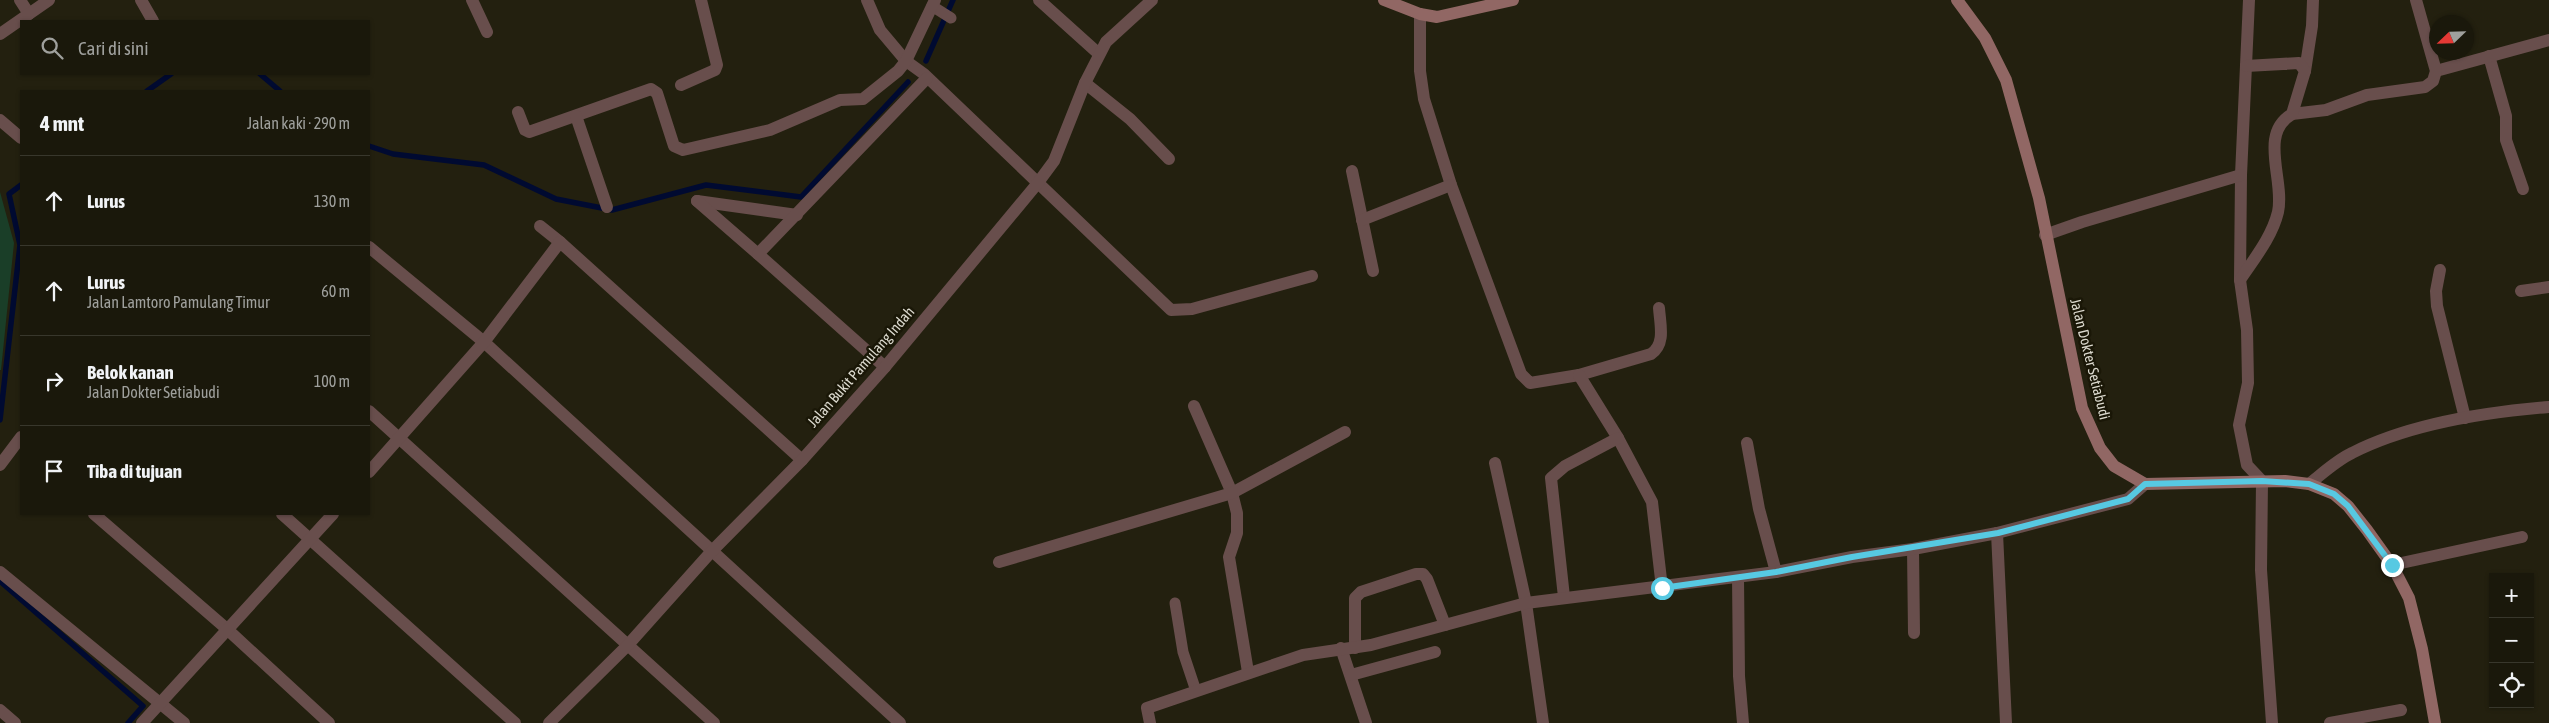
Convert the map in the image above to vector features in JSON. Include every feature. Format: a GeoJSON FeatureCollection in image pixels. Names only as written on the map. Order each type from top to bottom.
{"type":"FeatureCollection","features":[{"type":"Feature","properties":{"kind":"main road"},"geometry":{"type":"LineString","coordinates":[[1384,0],[1420,14],[1437,17],[1513,0]]}},
{"type":"Feature","properties":{"kind":"main road","name":"Jalan Dokter Setiabudi"},"geometry":{"type":"LineString","coordinates":[[1957,0],[1985,38],[2006,80],[2030,162],[2079,394],[2092,433],[2114,466],[2145,484]]}},
{"type":"Feature","properties":{"kind":"main road"},"geometry":{"type":"LineString","coordinates":[[2145,484],[2262,481],[2309,484],[2334,494],[2348,506],[2392,565],[2409,598],[2416,623],[2435,723]]}},
{"type":"Feature","properties":{"kind":"street"},"geometry":{"type":"LineString","coordinates":[[20,0],[30,14]]}},
{"type":"Feature","properties":{"kind":"street"},"geometry":{"type":"LineString","coordinates":[[21,20],[49,0]]}},
{"type":"Feature","properties":{"kind":"street"},"geometry":{"type":"LineString","coordinates":[[142,0],[152,20]]}},
{"type":"Feature","properties":{"kind":"street"},"geometry":{"type":"LineString","coordinates":[[472,0],[487,32]]}},
{"type":"Feature","properties":{"kind":"street"},"geometry":{"type":"LineString","coordinates":[[681,85],[716,70],[717,65],[701,0]]}},
{"type":"Feature","properties":{"kind":"street"},"geometry":{"type":"LineString","coordinates":[[867,0],[880,30],[906,61],[928,78],[1171,310],[1192,309],[1312,276]]}},
{"type":"Feature","properties":{"kind":"street"},"geometry":{"type":"LineString","coordinates":[[1040,0],[1098,54]]}},
{"type":"Feature","properties":{"kind":"street","name":"Jalan Bukit Pamulang Indah"},"geometry":{"type":"LineString","coordinates":[[550,723],[627,646],[711,552],[802,460],[885,367],[1054,161],[1098,54],[1106,42],[1152,0]]}},
{"type":"Feature","properties":{"kind":"street"},"geometry":{"type":"LineString","coordinates":[[2249,0],[2241,175],[2240,280],[2247,330],[2248,383],[2239,425],[2247,465],[2262,481],[2261,570],[2272,723]]}},
{"type":"Feature","properties":{"kind":"street"},"geometry":{"type":"LineString","coordinates":[[2292,114],[2305,71],[2312,26],[2313,0]]}},
{"type":"Feature","properties":{"kind":"street"},"geometry":{"type":"LineString","coordinates":[[2240,280],[2273,229],[2278,210],[2275,135],[2284,119],[2292,114],[2326,110],[2367,95],[2425,86],[2433,81],[2436,71],[2416,0]]}},
{"type":"Feature","properties":{"kind":"street"},"geometry":{"type":"LineString","coordinates":[[518,112],[525,130],[529,132],[654,90],[657,93],[674,146],[683,150],[770,130],[840,100],[863,99],[898,71],[940,10]]}},
{"type":"Feature","properties":{"kind":"street"},"geometry":{"type":"LineString","coordinates":[[1420,14],[1421,86],[1451,185],[1520,374],[1530,383],[1579,375],[1651,354],[1658,349],[1661,340],[1659,308]]}},
{"type":"Feature","properties":{"kind":"street"},"geometry":{"type":"LineString","coordinates":[[0,34],[20,21]]}},
{"type":"Feature","properties":{"kind":"street"},"geometry":{"type":"LineString","coordinates":[[2436,71],[2549,40]]}},
{"type":"Feature","properties":{"kind":"street"},"geometry":{"type":"LineString","coordinates":[[2488,56],[2506,116],[2506,140],[2523,189]]}},
{"type":"Feature","properties":{"kind":"street"},"geometry":{"type":"LineString","coordinates":[[2246,66],[2299,63],[2305,71]]}},
{"type":"Feature","properties":{"kind":"street"},"geometry":{"type":"LineString","coordinates":[[758,254],[928,78]]}},
{"type":"Feature","properties":{"kind":"street"},"geometry":{"type":"LineString","coordinates":[[1085,83],[1130,119],[1169,159]]}},
{"type":"Feature","properties":{"kind":"street"},"geometry":{"type":"LineString","coordinates":[[576,116],[607,206]]}},
{"type":"Feature","properties":{"kind":"street"},"geometry":{"type":"LineString","coordinates":[[0,120],[20,137]]}},
{"type":"Feature","properties":{"kind":"street"},"geometry":{"type":"LineString","coordinates":[[1352,171],[1373,271]]}},
{"type":"Feature","properties":{"kind":"street"},"geometry":{"type":"LineString","coordinates":[[2045,235],[2082,222],[2241,175]]}},
{"type":"Feature","properties":{"kind":"street"},"geometry":{"type":"LineString","coordinates":[[1362,220],[1451,185]]}},
{"type":"Feature","properties":{"kind":"street"},"geometry":{"type":"LineString","coordinates":[[796,214],[697,201],[885,367]]}},
{"type":"Feature","properties":{"kind":"street"},"geometry":{"type":"LineString","coordinates":[[540,226],[802,460]]}},
{"type":"Feature","properties":{"kind":"street"},"geometry":{"type":"LineString","coordinates":[[370,471],[484,342],[560,242]]}},
{"type":"Feature","properties":{"kind":"street"},"geometry":{"type":"LineString","coordinates":[[370,248],[484,342],[711,552],[900,723]]}},
{"type":"Feature","properties":{"kind":"street"},"geometry":{"type":"LineString","coordinates":[[2440,270],[2436,291],[2437,306],[2465,418]]}},
{"type":"Feature","properties":{"kind":"street"},"geometry":{"type":"LineString","coordinates":[[2521,291],[2549,287]]}},
{"type":"Feature","properties":{"kind":"street"},"geometry":{"type":"LineString","coordinates":[[1579,375],[1618,438],[1652,502],[1662,588]]}},
{"type":"Feature","properties":{"kind":"street"},"geometry":{"type":"LineString","coordinates":[[1194,406],[1232,493],[1237,513],[1238,526],[1229,557],[1248,672]]}},
{"type":"Feature","properties":{"kind":"street"},"geometry":{"type":"LineString","coordinates":[[2309,484],[2352,453],[2401,435],[2465,418],[2549,407]]}},
{"type":"Feature","properties":{"kind":"street"},"geometry":{"type":"LineString","coordinates":[[370,412],[714,723]]}},
{"type":"Feature","properties":{"kind":"street"},"geometry":{"type":"LineString","coordinates":[[999,562],[1232,493],[1345,432]]}},
{"type":"Feature","properties":{"kind":"street"},"geometry":{"type":"LineString","coordinates":[[1564,597],[1551,478],[1565,466],[1618,438]]}},
{"type":"Feature","properties":{"kind":"street"},"geometry":{"type":"LineString","coordinates":[[0,465],[19,444]]}},
{"type":"Feature","properties":{"kind":"street"},"geometry":{"type":"LineString","coordinates":[[1747,444],[1759,509],[1776,572]]}},
{"type":"Feature","properties":{"kind":"street"},"geometry":{"type":"LineString","coordinates":[[1495,463],[1526,603],[1542,723]]}},
{"type":"Feature","properties":{"kind":"street"},"geometry":{"type":"LineString","coordinates":[[1150,723],[1147,708],[1248,672],[1303,656],[1341,648],[1354,648],[1526,603],[1564,597],[1662,588],[1776,572],[1852,557],[1913,549],[1998,533],[2128,499],[2145,484]]}},
{"type":"Feature","properties":{"kind":"street"},"geometry":{"type":"LineString","coordinates":[[95,515],[228,630],[329,723]]}},
{"type":"Feature","properties":{"kind":"street"},"geometry":{"type":"LineString","coordinates":[[283,515],[515,723]]}},
{"type":"Feature","properties":{"kind":"street"},"geometry":{"type":"LineString","coordinates":[[142,723],[331,515]]}},
{"type":"Feature","properties":{"kind":"street"},"geometry":{"type":"LineString","coordinates":[[1998,533],[2006,723]]}},
{"type":"Feature","properties":{"kind":"street"},"geometry":{"type":"LineString","coordinates":[[2392,565],[2522,537]]}},
{"type":"Feature","properties":{"kind":"street"},"geometry":{"type":"LineString","coordinates":[[1913,549],[1914,633]]}},
{"type":"Feature","properties":{"kind":"street"},"geometry":{"type":"LineString","coordinates":[[0,572],[162,703],[184,723]]}},
{"type":"Feature","properties":{"kind":"street"},"geometry":{"type":"LineString","coordinates":[[1354,648],[1355,598],[1361,592],[1416,574],[1423,574],[1427,579],[1445,625]]}},
{"type":"Feature","properties":{"kind":"street"},"geometry":{"type":"LineString","coordinates":[[1738,577],[1739,676],[1743,723]]}},
{"type":"Feature","properties":{"kind":"street"},"geometry":{"type":"LineString","coordinates":[[1341,648],[1366,723]]}},
{"type":"Feature","properties":{"kind":"street"},"geometry":{"type":"LineString","coordinates":[[1351,675],[1435,652]]}},
{"type":"Feature","properties":{"kind":"street"},"geometry":{"type":"LineString","coordinates":[[2330,723],[2401,710]]}},
{"type":"Feature","properties":{"kind":"lane"},"geometry":{"type":"LineString","coordinates":[[1175,603],[1184,652],[1196,691]]}},
{"type":"Feature","properties":{"kind":"green space"},"geometry":{"type":"Polygon","coordinates":[[[0,192],[14,243],[1,370],[0,370],[0,192]]]}},
{"type":"Feature","properties":{"kind":"waterway"},"geometry":{"type":"LineString","coordinates":[[926,61],[953,0]]}},
{"type":"Feature","properties":{"kind":"waterway"},"geometry":{"type":"LineString","coordinates":[[148,90],[170,75]]}},
{"type":"Feature","properties":{"kind":"waterway"},"geometry":{"type":"LineString","coordinates":[[261,75],[279,90]]}},
{"type":"Feature","properties":{"kind":"waterway"},"geometry":{"type":"LineString","coordinates":[[370,146],[393,154],[484,165],[556,199],[612,210],[706,185],[801,197],[908,82]]}},
{"type":"Feature","properties":{"kind":"waterway"},"geometry":{"type":"LineString","coordinates":[[20,186],[9,194],[20,245]]}},
{"type":"Feature","properties":{"kind":"waterway"},"geometry":{"type":"LineString","coordinates":[[0,420],[20,245]]}},
{"type":"Feature","properties":{"kind":"waterway"},"geometry":{"type":"LineString","coordinates":[[0,581],[143,706],[128,723]]}},
{"type":"Feature","properties":{"kind":"route"},"geometry":{"type":"LineString","coordinates":[[1662,588],[1776,572],[1852,557],[1913,549],[1998,533],[2128,499],[2138,493],[2145,484],[2262,481],[2309,484],[2334,494],[2348,506],[2392,565]]}}]}
